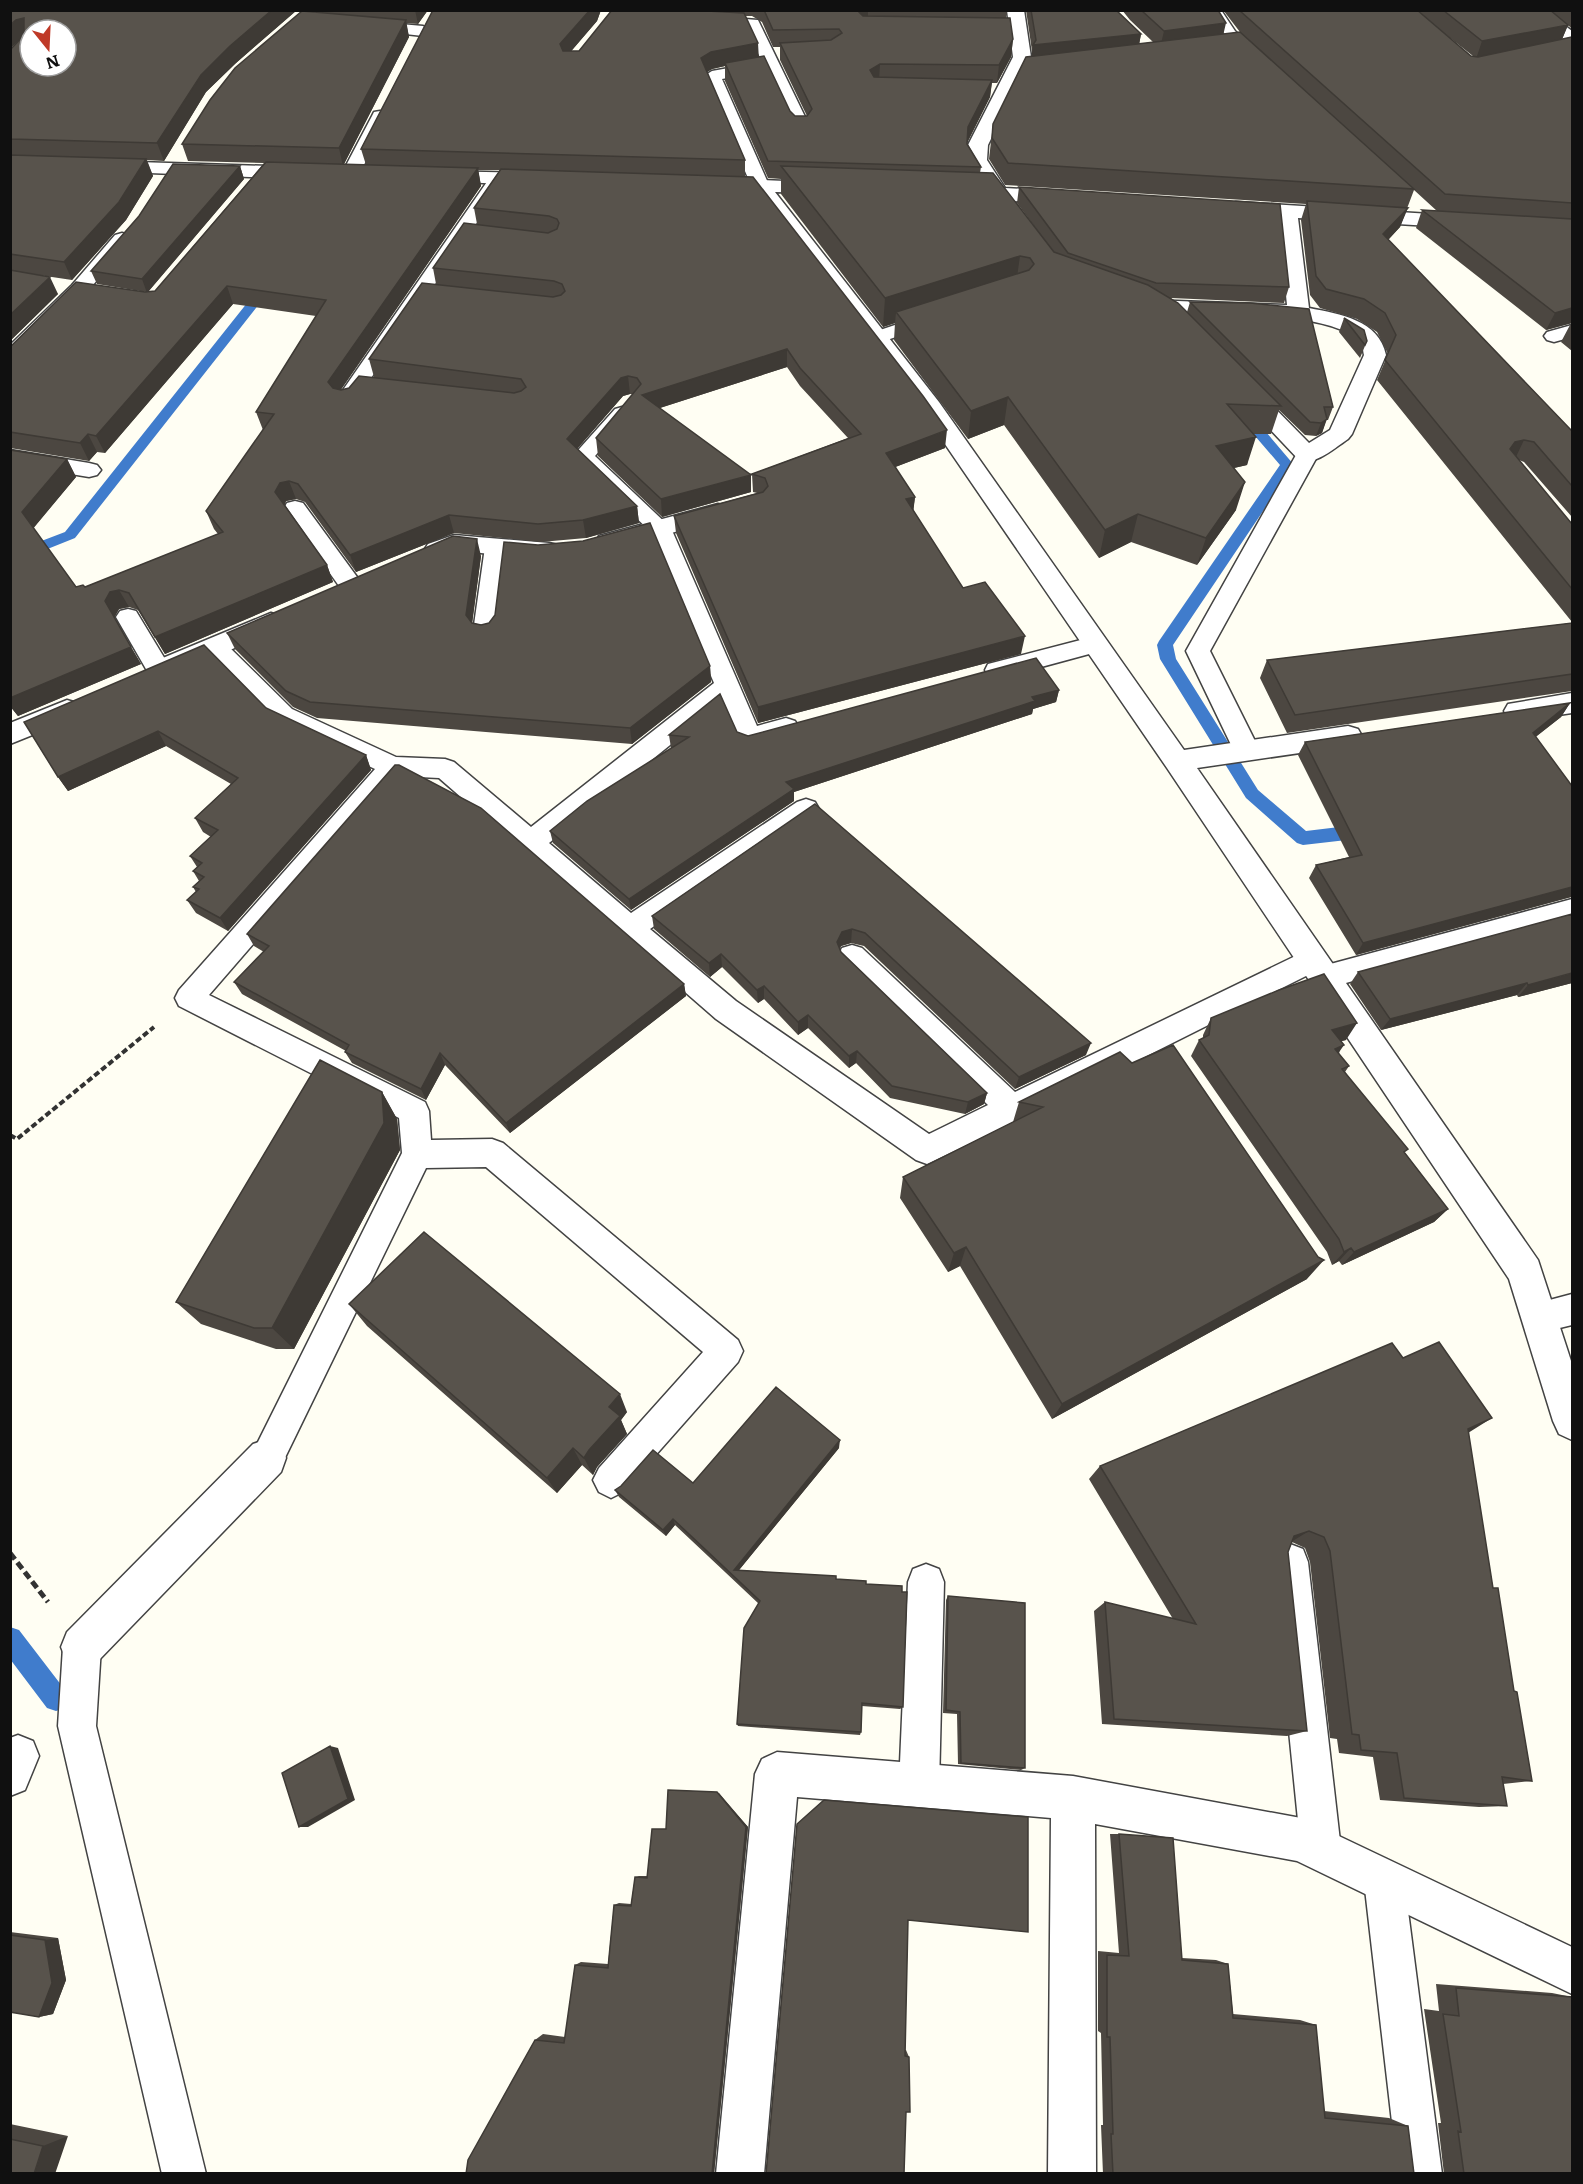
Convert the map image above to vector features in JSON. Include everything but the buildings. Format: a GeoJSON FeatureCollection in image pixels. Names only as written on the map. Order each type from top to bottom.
{"type":"FeatureCollection","features":[{"type":"Feature","properties":{"kind":"street"},"geometry":{"type":"LineString","coordinates":[[1212,10],[1228,35],[1275,77]]}},
{"type":"Feature","properties":{"kind":"street"},"geometry":{"type":"LineString","coordinates":[[1532,10],[1569,45]]}},
{"type":"Feature","properties":{"kind":"street"},"geometry":{"type":"LineString","coordinates":[[1013,22],[1022,57],[1015,71],[993,90],[978,145],[977,160],[992,193],[1017,220]]}},
{"type":"Feature","properties":{"kind":"street"},"geometry":{"type":"LineString","coordinates":[[1219,48],[1240,45]]}},
{"type":"Feature","properties":{"kind":"street"},"geometry":{"type":"LineString","coordinates":[[1015,71],[1038,69]]}},
{"type":"Feature","properties":{"kind":"street"},"geometry":{"type":"LineString","coordinates":[[160,188],[184,149]]}},
{"type":"Feature","properties":{"kind":"street"},"geometry":{"type":"LineString","coordinates":[[91,167],[373,175]]}},
{"type":"Feature","properties":{"kind":"street"},"geometry":{"type":"LineString","coordinates":[[249,189],[264,172]]}},
{"type":"Feature","properties":{"kind":"street"},"geometry":{"type":"LineString","coordinates":[[420,176],[558,180]]}},
{"type":"Feature","properties":{"kind":"street"},"geometry":{"type":"LineString","coordinates":[[700,183],[842,188]]}},
{"type":"Feature","properties":{"kind":"street"},"geometry":{"type":"LineString","coordinates":[[760,185],[931,407],[1096,644],[1191,759],[1318,969],[1525,1272],[1572,1420]]}},
{"type":"Feature","properties":{"kind":"street"},"geometry":{"type":"LineString","coordinates":[[954,191],[1078,198]]}},
{"type":"Feature","properties":{"kind":"street"},"geometry":{"type":"LineString","coordinates":[[1413,204],[1431,220]]}},
{"type":"Feature","properties":{"kind":"street"},"geometry":{"type":"LineString","coordinates":[[1217,206],[1478,223]]}},
{"type":"Feature","properties":{"kind":"street"},"geometry":{"type":"LineString","coordinates":[[1287,211],[1299,312]]}},
{"type":"Feature","properties":{"kind":"street"},"geometry":{"type":"LineString","coordinates":[[10,358],[79,289],[136,224]]}},
{"type":"Feature","properties":{"kind":"street"},"geometry":{"type":"LineString","coordinates":[[56,285],[100,293]]}},
{"type":"Feature","properties":{"kind":"street"},"geometry":{"type":"LineString","coordinates":[[1180,324],[1139,303],[1299,312],[1348,323],[1370,338],[1375,355],[1340,434],[1307,456],[1228,373]]}},
{"type":"Feature","properties":{"kind":"street"},"geometry":{"type":"LineString","coordinates":[[10,457],[89,470]]}},
{"type":"Feature","properties":{"kind":"street"},"geometry":{"type":"LineString","coordinates":[[413,561],[454,543],[540,552],[580,549],[744,505]]}},
{"type":"Feature","properties":{"kind":"street"},"geometry":{"type":"LineString","coordinates":[[149,675],[288,615]]}},
{"type":"Feature","properties":{"kind":"street"},"geometry":{"type":"LineString","coordinates":[[10,734],[85,702]]}},
{"type":"Feature","properties":{"kind":"street"},"geometry":{"type":"LineString","coordinates":[[1491,715],[1572,703]]}},
{"type":"Feature","properties":{"kind":"street"},"geometry":{"type":"LineString","coordinates":[[1191,759],[1375,732]]}},
{"type":"Feature","properties":{"kind":"street"},"geometry":{"type":"LineString","coordinates":[[82,1647],[267,1458]]}},
{"type":"Feature","properties":{"kind":"street"},"geometry":{"type":"LineString","coordinates":[[740,2174],[777,1774],[1073,1798],[1301,1840],[1572,1971]]}},
{"type":"Feature","properties":{"kind":"street"},"geometry":{"type":"LineString","coordinates":[[1072,2174],[1073,1798]]}},
{"type":"Feature","properties":{"kind":"lane"},"geometry":{"type":"LineString","coordinates":[[412,52],[433,17]]}},
{"type":"Feature","properties":{"kind":"lane"},"geometry":{"type":"LineString","coordinates":[[692,21],[752,23],[801,127]]}},
{"type":"Feature","properties":{"kind":"lane"},"geometry":{"type":"LineString","coordinates":[[346,24],[423,31]]}},
{"type":"Feature","properties":{"kind":"lane"},"geometry":{"type":"LineString","coordinates":[[760,185],[712,76],[788,53]]}},
{"type":"Feature","properties":{"kind":"lane"},"geometry":{"type":"LineString","coordinates":[[350,174],[386,103]]}},
{"type":"Feature","properties":{"kind":"lane"},"geometry":{"type":"LineString","coordinates":[[380,386],[351,392],[461,232],[491,178]]}},
{"type":"Feature","properties":{"kind":"lane"},"geometry":{"type":"LineString","coordinates":[[461,232],[483,235]]}},
{"type":"Feature","properties":{"kind":"lane"},"geometry":{"type":"LineString","coordinates":[[420,291],[443,294]]}},
{"type":"Feature","properties":{"kind":"lane"},"geometry":{"type":"LineString","coordinates":[[878,337],[952,312]]}},
{"type":"Feature","properties":{"kind":"lane"},"geometry":{"type":"LineString","coordinates":[[632,402],[583,457],[660,528],[748,737],[806,721]]}},
{"type":"Feature","properties":{"kind":"lane"},"geometry":{"type":"LineString","coordinates":[[1243,751],[1198,651],[1307,456]]}},
{"type":"Feature","properties":{"kind":"lane"},"geometry":{"type":"LineString","coordinates":[[295,508],[352,587]]}},
{"type":"Feature","properties":{"kind":"lane"},"geometry":{"type":"LineString","coordinates":[[485,632],[496,547]]}},
{"type":"Feature","properties":{"kind":"lane"},"geometry":{"type":"LineString","coordinates":[[128,617],[149,675]]}},
{"type":"Feature","properties":{"kind":"lane"},"geometry":{"type":"LineString","coordinates":[[980,675],[1096,644]]}},
{"type":"Feature","properties":{"kind":"lane"},"geometry":{"type":"LineString","coordinates":[[214,647],[283,715],[393,766],[445,770],[726,1010],[927,1150],[1012,1109],[1165,1046],[1318,969],[1572,910]]}},
{"type":"Feature","properties":{"kind":"lane"},"geometry":{"type":"LineString","coordinates":[[530,843],[727,686]]}},
{"type":"Feature","properties":{"kind":"lane"},"geometry":{"type":"LineString","coordinates":[[267,1458],[417,1154],[414,1111],[189,998],[393,766]]}},
{"type":"Feature","properties":{"kind":"lane"},"geometry":{"type":"LineString","coordinates":[[630,928],[806,809]]}},
{"type":"Feature","properties":{"kind":"lane"},"geometry":{"type":"LineString","coordinates":[[852,956],[1012,1109]]}},
{"type":"Feature","properties":{"kind":"lane"},"geometry":{"type":"LineString","coordinates":[[417,1154],[492,1153],[726,1351],[611,1480]]}},
{"type":"Feature","properties":{"kind":"lane"},"geometry":{"type":"LineString","coordinates":[[1539,1317],[1572,1310]]}},
{"type":"Feature","properties":{"kind":"lane"},"geometry":{"type":"LineString","coordinates":[[1290,1562],[1321,1850]]}},
{"type":"Feature","properties":{"kind":"lane"},"geometry":{"type":"LineString","coordinates":[[919,1786],[926,1582]]}},
{"type":"Feature","properties":{"kind":"lane"},"geometry":{"type":"LineString","coordinates":[[82,1647],[78,1726],[184,2174]]}},
{"type":"Feature","properties":{"kind":"lane"},"geometry":{"type":"LineString","coordinates":[[1384,1880],[1420,2174]]}},
{"type":"Feature","properties":{"kind":"path"},"geometry":{"type":"LineString","coordinates":[[10,1135],[17,1139],[189,998]]}},
{"type":"Feature","properties":{"kind":"path"},"geometry":{"type":"LineString","coordinates":[[10,1553],[82,1647]]}},
{"type":"Feature","properties":{"kind":"waterway"},"geometry":{"type":"LineString","coordinates":[[10,559],[70,535],[267,286]]}},
{"type":"Feature","properties":{"kind":"waterway"},"geometry":{"type":"LineString","coordinates":[[1244,415],[1287,465],[1165,645],[1168,659],[1252,794],[1303,838],[1364,831]]}},
{"type":"Feature","properties":{"kind":"waterway"},"geometry":{"type":"LineString","coordinates":[[10,1639],[56,1699]]}}]}
